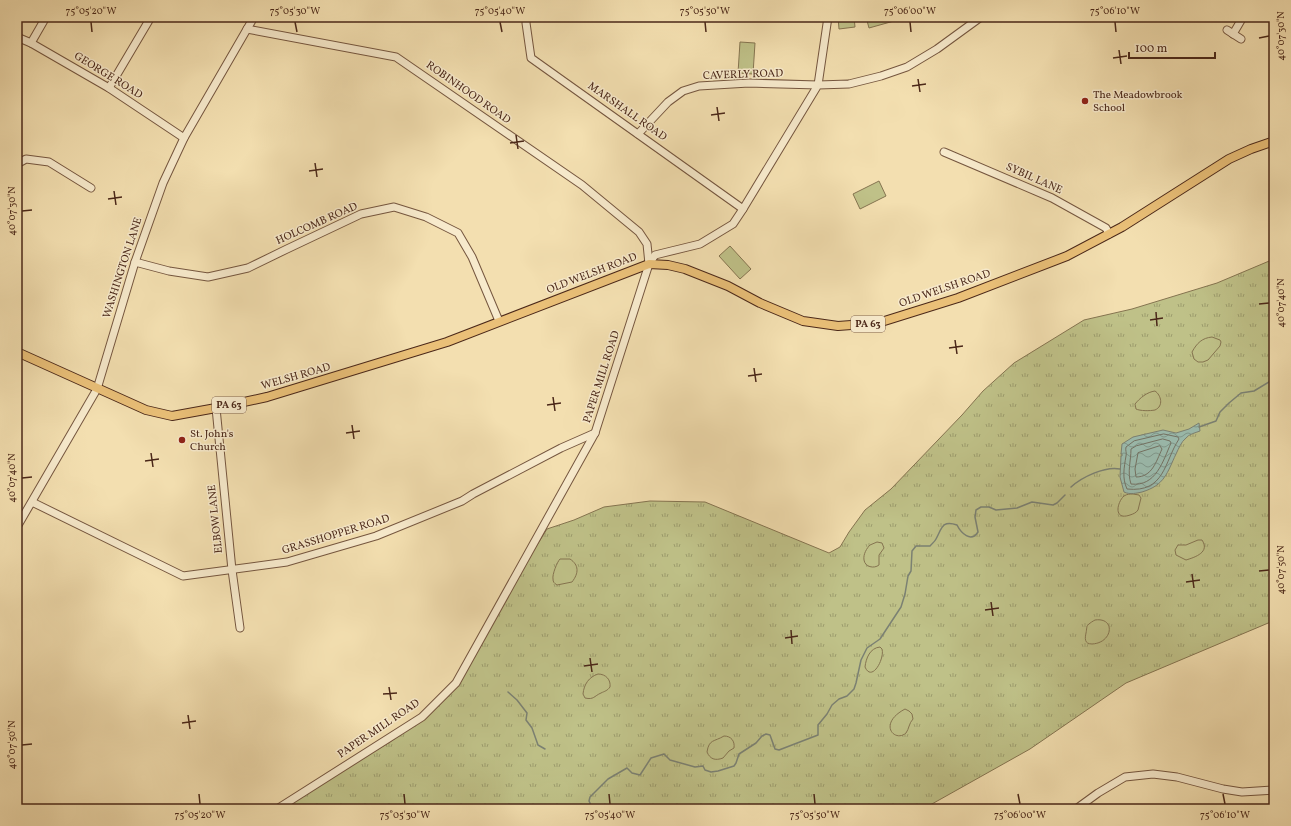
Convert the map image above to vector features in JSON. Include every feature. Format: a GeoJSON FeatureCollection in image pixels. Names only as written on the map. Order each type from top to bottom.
{"type":"FeatureCollection","features":[{"type":"Feature","properties":{"kind":"main road","name":"OLD WELSH ROAD"},"geometry":{"type":"LineString","coordinates":[[447,342],[649,264],[668,265],[685,269],[728,286],[760,303],[803,321],[838,326],[878,323],[958,298],[1067,256],[1122,227],[1229,159],[1251,148],[1274,141]]}},
{"type":"Feature","properties":{"kind":"main road","name":"WELSH ROAD"},"geometry":{"type":"LineString","coordinates":[[17,352],[146,410],[172,416],[216,408],[286,392],[447,342]]}},
{"type":"Feature","properties":{"kind":"street"},"geometry":{"type":"LineString","coordinates":[[31,43],[46,17]]}},
{"type":"Feature","properties":{"kind":"street"},"geometry":{"type":"LineString","coordinates":[[109,88],[151,17]]}},
{"type":"Feature","properties":{"kind":"street","name":"WASHINGTON LANE"},"geometry":{"type":"LineString","coordinates":[[17,527],[97,389],[135,262],[163,183],[184,138],[254,17]]}},
{"type":"Feature","properties":{"kind":"street","name":"MARSHALL ROAD"},"geometry":{"type":"LineString","coordinates":[[528,17],[526,23],[531,58],[743,209]]}},
{"type":"Feature","properties":{"kind":"street"},"geometry":{"type":"LineString","coordinates":[[649,264],[655,255],[700,244],[733,224],[818,85],[828,17]]}},
{"type":"Feature","properties":{"kind":"street"},"geometry":{"type":"LineString","coordinates":[[818,85],[849,84],[881,76],[907,67],[937,49],[981,17]]}},
{"type":"Feature","properties":{"kind":"street"},"geometry":{"type":"LineString","coordinates":[[1241,39],[1230,32],[1242,17]]}},
{"type":"Feature","properties":{"kind":"street","name":"ROBINHOOD ROAD"},"geometry":{"type":"LineString","coordinates":[[247,29],[396,57],[582,185],[628,222],[639,232],[646,244],[649,264]]}},
{"type":"Feature","properties":{"kind":"street","name":"GEORGE ROAD"},"geometry":{"type":"LineString","coordinates":[[17,37],[31,43],[109,88],[184,138]]}},
{"type":"Feature","properties":{"kind":"street","name":"CAVERLY ROAD"},"geometry":{"type":"LineString","coordinates":[[638,134],[668,102],[683,91],[698,86],[749,83],[818,85]]}},
{"type":"Feature","properties":{"kind":"street","name":"SYBIL LANE"},"geometry":{"type":"LineString","coordinates":[[944,152],[1052,198],[1106,228],[1109,234]]}},
{"type":"Feature","properties":{"kind":"street"},"geometry":{"type":"LineString","coordinates":[[17,164],[26,159],[49,162],[91,188]]}},
{"type":"Feature","properties":{"kind":"street","name":"HOLCOMB ROAD"},"geometry":{"type":"LineString","coordinates":[[135,262],[169,271],[208,277],[248,268],[361,214],[394,207],[426,216],[458,233],[472,257],[499,321]]}},
{"type":"Feature","properties":{"kind":"street","name":"PAPER MILL ROAD"},"geometry":{"type":"LineString","coordinates":[[277,809],[422,717],[456,683],[595,433],[649,264]]}},
{"type":"Feature","properties":{"kind":"street","name":"ELBOW LANE"},"geometry":{"type":"LineString","coordinates":[[216,408],[232,570],[240,628]]}},
{"type":"Feature","properties":{"kind":"street","name":"GRASSHOPPER ROAD"},"geometry":{"type":"LineString","coordinates":[[32,502],[183,576],[232,570],[287,562],[376,536],[462,501],[561,448],[595,433]]}},
{"type":"Feature","properties":{"kind":"street"},"geometry":{"type":"LineString","coordinates":[[1076,809],[1098,793],[1125,777],[1153,774],[1177,777],[1223,789],[1242,792],[1274,790]]}},
{"type":"Feature","properties":{"kind":"green space"},"geometry":{"type":"Polygon","coordinates":[[[838,17],[854,17],[855,27],[839,29],[838,17]]]}},
{"type":"Feature","properties":{"kind":"green space"},"geometry":{"type":"Polygon","coordinates":[[[866,17],[893,17],[894,21],[869,28],[866,17]]]}},
{"type":"Feature","properties":{"kind":"green space"},"geometry":{"type":"Polygon","coordinates":[[[740,42],[755,43],[753,74],[738,73],[740,42]]]}},
{"type":"Feature","properties":{"kind":"green space"},"geometry":{"type":"Polygon","coordinates":[[[879,181],[886,196],[860,209],[853,194],[879,181]]]}},
{"type":"Feature","properties":{"kind":"green space"},"geometry":{"type":"Polygon","coordinates":[[[730,246],[751,269],[740,279],[719,256],[730,246]]]}},
{"type":"Feature","properties":{"kind":"green space"},"geometry":{"type":"Polygon","coordinates":[[[1274,259],[1273,621],[1126,683],[1030,749],[923,809],[282,809],[305,793],[390,742],[424,718],[459,684],[517,577],[547,529],[574,520],[604,507],[650,501],[705,502],[829,553],[840,547],[865,510],[891,489],[983,391],[1014,363],[1084,320],[1132,309],[1217,283],[1274,259]]]}},
{"type":"Feature","properties":{"kind":"green space"},"geometry":{"type":"Polygon","coordinates":[[[1212,337],[1220,340],[1220,346],[1208,360],[1198,362],[1194,359],[1192,352],[1205,338],[1212,337]]]}},
{"type":"Feature","properties":{"kind":"green space"},"geometry":{"type":"Polygon","coordinates":[[[1155,391],[1161,400],[1158,408],[1148,411],[1136,409],[1135,404],[1139,400],[1146,394],[1155,391]]]}},
{"type":"Feature","properties":{"kind":"green space"},"geometry":{"type":"Polygon","coordinates":[[[1133,494],[1139,495],[1141,498],[1138,510],[1130,515],[1121,515],[1118,510],[1120,502],[1124,496],[1133,494]]]}},
{"type":"Feature","properties":{"kind":"green space"},"geometry":{"type":"Polygon","coordinates":[[[1202,540],[1204,544],[1203,551],[1201,553],[1186,560],[1176,555],[1175,550],[1178,545],[1186,545],[1202,540]]]}},
{"type":"Feature","properties":{"kind":"green space"},"geometry":{"type":"Polygon","coordinates":[[[877,542],[882,543],[884,548],[879,555],[879,565],[870,567],[865,562],[865,553],[870,545],[877,542]]]}},
{"type":"Feature","properties":{"kind":"green space"},"geometry":{"type":"Polygon","coordinates":[[[560,559],[570,559],[573,561],[577,572],[572,582],[557,585],[553,582],[553,577],[560,559]]]}},
{"type":"Feature","properties":{"kind":"green space"},"geometry":{"type":"Polygon","coordinates":[[[1095,620],[1102,620],[1106,622],[1109,626],[1108,635],[1099,643],[1089,644],[1085,639],[1087,627],[1095,620]]]}},
{"type":"Feature","properties":{"kind":"green space"},"geometry":{"type":"Polygon","coordinates":[[[880,647],[882,649],[882,658],[880,663],[874,671],[868,671],[865,667],[866,660],[871,651],[880,647]]]}},
{"type":"Feature","properties":{"kind":"green space"},"geometry":{"type":"Polygon","coordinates":[[[598,674],[607,678],[610,682],[610,687],[592,698],[585,698],[583,694],[584,687],[592,677],[598,674]]]}},
{"type":"Feature","properties":{"kind":"green space"},"geometry":{"type":"Polygon","coordinates":[[[905,709],[912,714],[913,719],[906,733],[897,736],[893,734],[890,726],[892,720],[905,709]]]}},
{"type":"Feature","properties":{"kind":"green space"},"geometry":{"type":"Polygon","coordinates":[[[724,736],[732,739],[734,748],[723,758],[713,759],[707,752],[709,745],[712,741],[724,736]]]}},
{"type":"Feature","properties":{"kind":"water"},"geometry":{"type":"Polygon","coordinates":[[[1199,423],[1200,431],[1192,434],[1183,441],[1164,478],[1156,486],[1142,492],[1131,494],[1124,492],[1120,477],[1122,444],[1133,437],[1163,430],[1176,433],[1189,429],[1199,423]]]}},
{"type":"Feature","properties":{"kind":"waterway"},"geometry":{"type":"LineString","coordinates":[[1199,427],[1216,421],[1220,412],[1241,393],[1254,391],[1274,379]]}},
{"type":"Feature","properties":{"kind":"waterway"},"geometry":{"type":"LineString","coordinates":[[1071,487],[1094,473],[1108,469],[1120,469]]}},
{"type":"Feature","properties":{"kind":"waterway"},"geometry":{"type":"LineString","coordinates":[[593,809],[589,801],[590,797],[608,779],[627,768],[632,773],[640,775],[651,758],[664,754],[670,760],[695,767],[703,766],[705,770],[711,772],[734,766],[739,754],[756,743],[766,734],[770,735],[775,749],[779,750],[818,735],[818,725],[832,705],[839,699],[847,696],[854,689],[861,660],[867,648],[880,639],[901,607],[908,576],[911,571],[912,551],[916,546],[930,546],[936,540],[941,528],[945,524],[957,525],[966,536],[972,537],[978,532],[975,517],[976,510],[981,507],[989,507],[996,510],[1017,508],[1032,502],[1053,505],[1065,495]]}},
{"type":"Feature","properties":{"kind":"waterway"},"geometry":{"type":"LineString","coordinates":[[508,692],[517,700],[527,713],[526,720],[532,728],[538,745],[545,749]]}},
{"type":"Feature","properties":{"kind":"place","name":"The Meadowbrook School"},"geometry":{"type":"Point","coordinates":[1085,101]}},
{"type":"Feature","properties":{"kind":"place","name":"St. John's Church"},"geometry":{"type":"Point","coordinates":[182,440]}}]}
